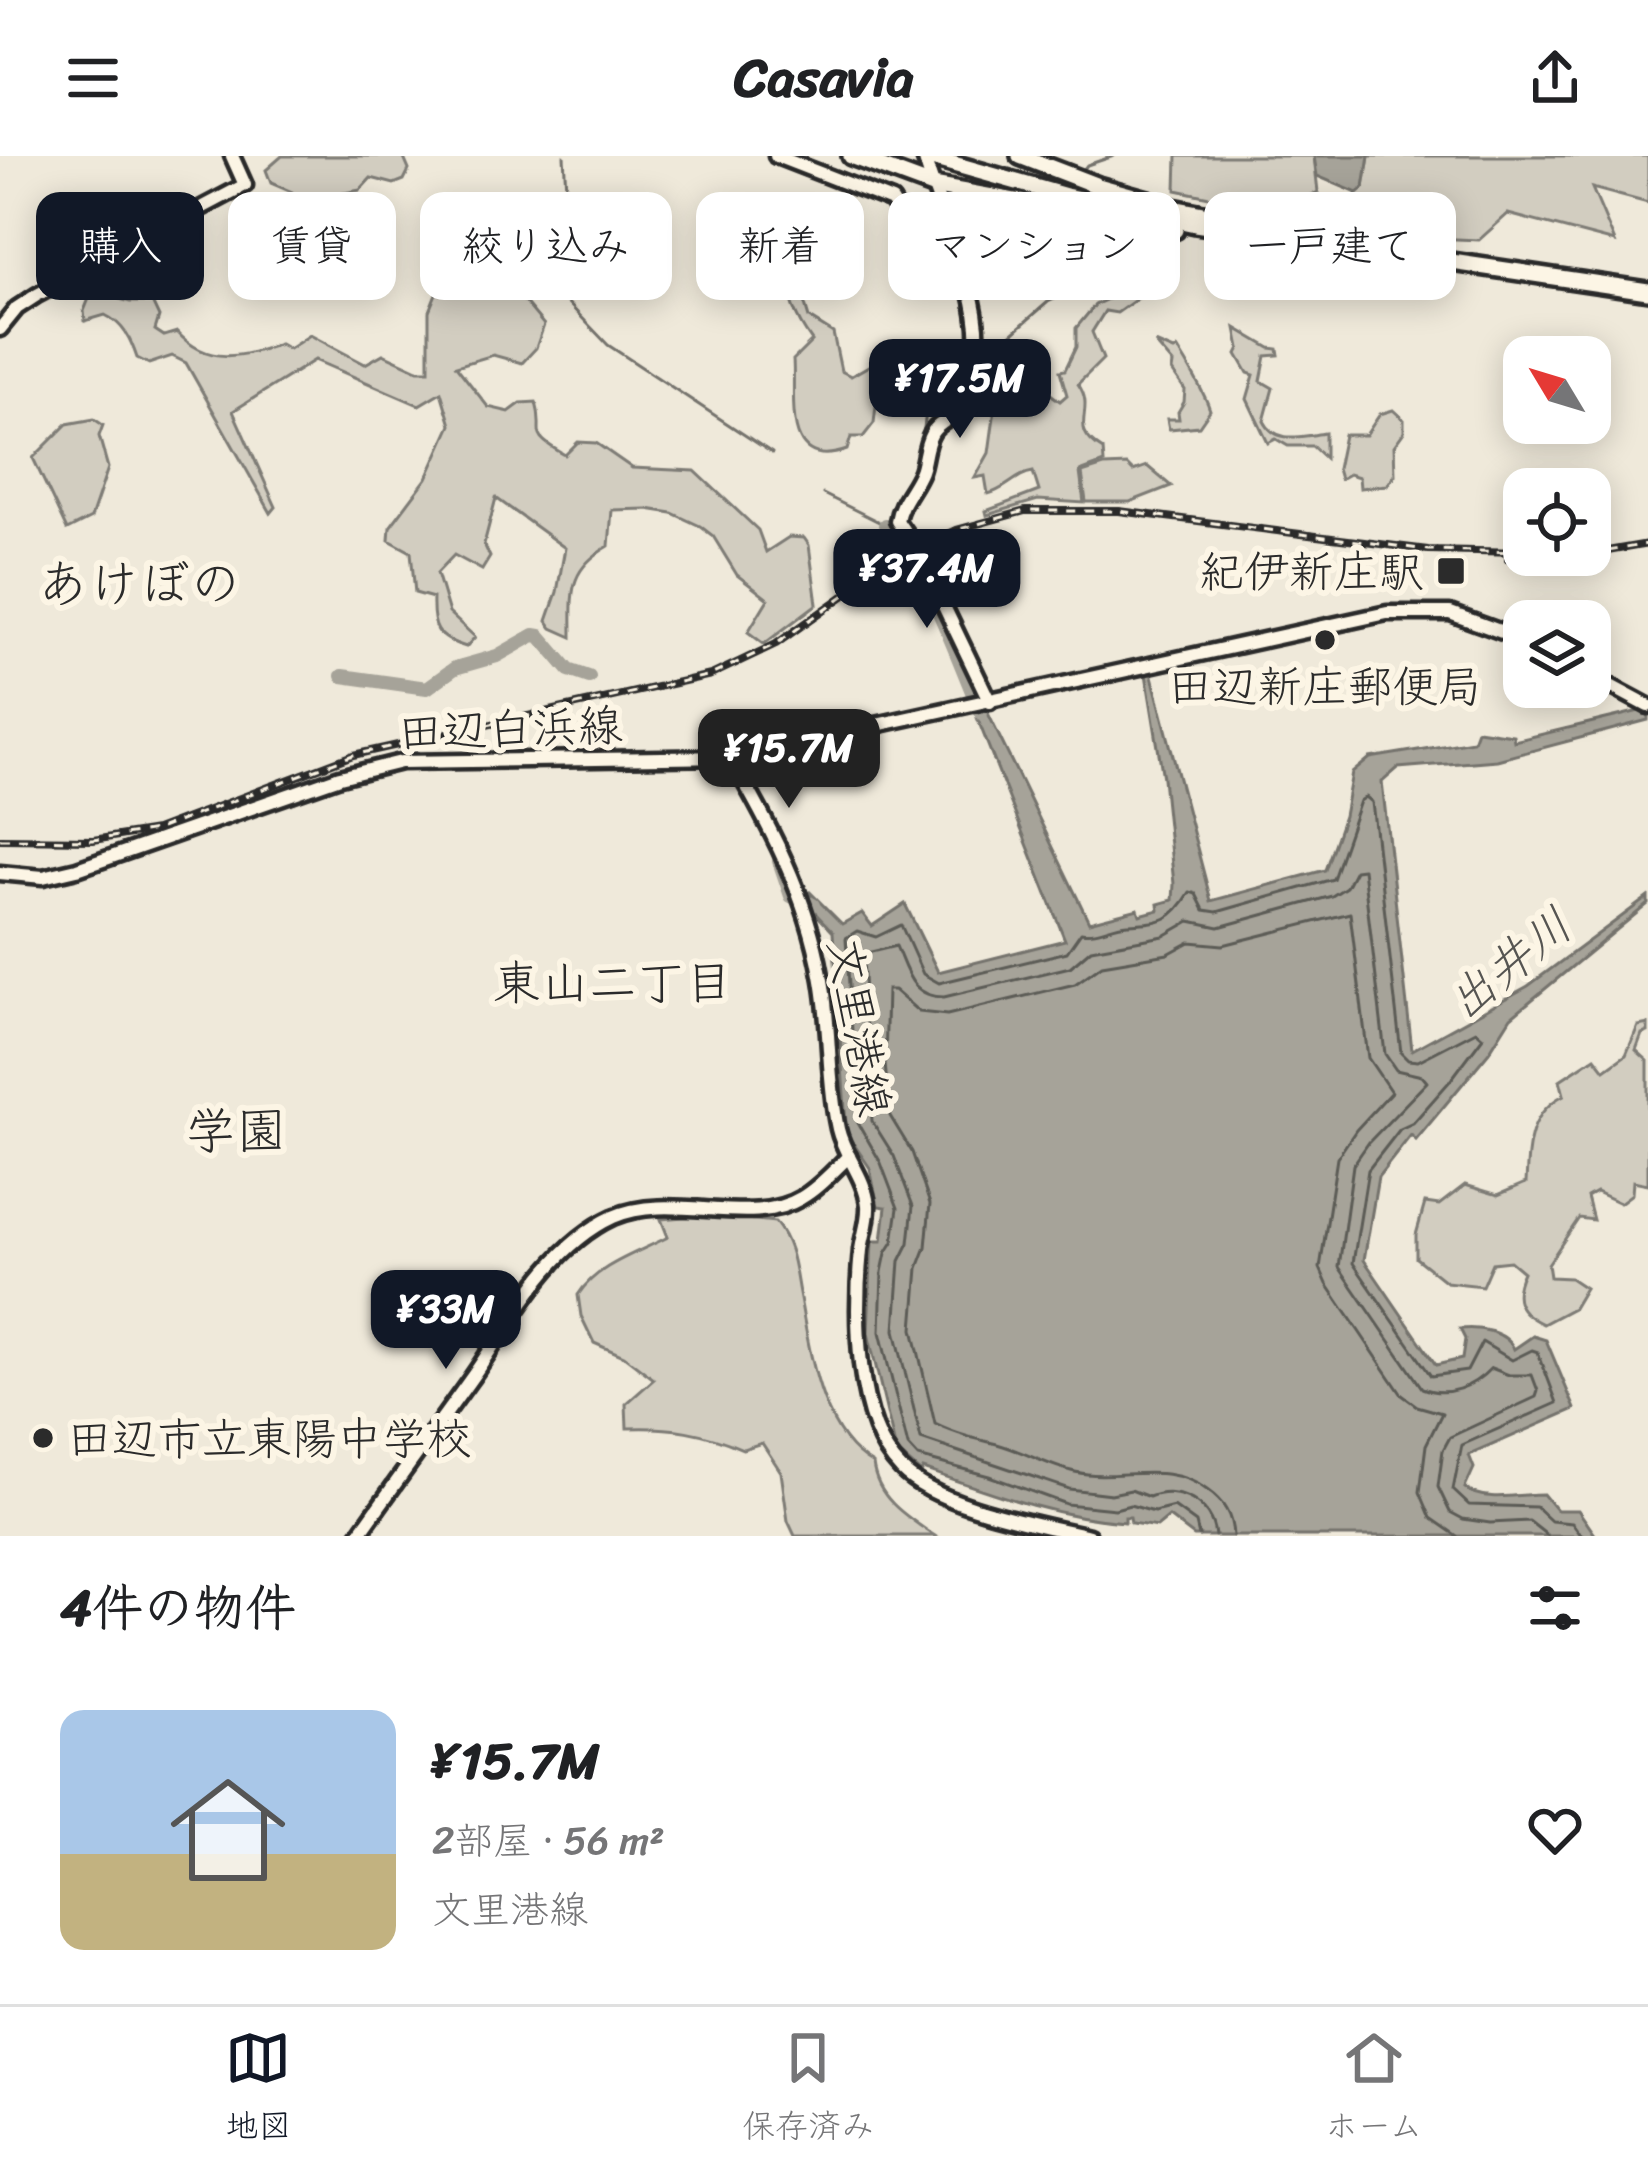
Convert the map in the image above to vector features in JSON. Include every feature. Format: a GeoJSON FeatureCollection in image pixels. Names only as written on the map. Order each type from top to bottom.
{"type":"FeatureCollection","features":[{"type":"Feature","properties":{"kind":"highway"},"geometry":{"type":"LineString","coordinates":[[851,156],[932,186],[1204,233]]}},
{"type":"Feature","properties":{"kind":"highway"},"geometry":{"type":"LineString","coordinates":[[926,156],[1087,201],[1204,225]]}},
{"type":"Feature","properties":{"kind":"highway"},"geometry":{"type":"LineString","coordinates":[[961,156],[1088,191],[1203,215],[1648,281]]}},
{"type":"Feature","properties":{"kind":"highway"},"geometry":{"type":"LineString","coordinates":[[1020,156],[1098,186],[1203,215]]}},
{"type":"Feature","properties":{"kind":"highway"},"geometry":{"type":"LineString","coordinates":[[1456,263],[1648,291]]}},
{"type":"Feature","properties":{"kind":"main road"},"geometry":{"type":"LineString","coordinates":[[0,329],[17,308],[37,295],[245,184],[232,156]]}},
{"type":"Feature","properties":{"kind":"main road"},"geometry":{"type":"LineString","coordinates":[[776,156],[888,199]]}},
{"type":"Feature","properties":{"kind":"main road"},"geometry":{"type":"LineString","coordinates":[[926,156],[934,192]]}},
{"type":"Feature","properties":{"kind":"main road"},"geometry":{"type":"LineString","coordinates":[[972,300],[979,350],[960,411],[931,433],[920,473],[901,504],[897,521],[916,548],[988,702]]}},
{"type":"Feature","properties":{"kind":"main road","name":"田辺白浜線"},"geometry":{"type":"LineString","coordinates":[[0,873],[43,877],[77,869],[340,778],[401,762],[730,757],[1387,613],[1450,613],[1503,632]]}},
{"type":"Feature","properties":{"kind":"main road"},"geometry":{"type":"LineString","coordinates":[[1611,686],[1648,706]]}},
{"type":"Feature","properties":{"kind":"main road","name":"文里港線"},"geometry":{"type":"LineString","coordinates":[[730,757],[783,851],[821,972],[836,1114],[863,1182],[868,1209],[858,1338],[874,1421],[890,1456],[910,1477],[941,1494],[1011,1518],[1089,1536]]}},
{"type":"Feature","properties":{"kind":"main road"},"geometry":{"type":"LineString","coordinates":[[358,1536],[545,1274],[584,1236],[611,1218],[637,1209],[671,1205],[772,1209],[815,1189],[849,1156]]}},
{"type":"Feature","properties":{"kind":"shaded area"},"geometry":{"type":"Polygon","coordinates":[[[282,156],[403,156],[409,170],[404,180],[394,184],[371,178],[360,190],[349,192],[292,192],[271,183],[266,170],[282,156]]]}},
{"type":"Feature","properties":{"kind":"shaded area"},"geometry":{"type":"Polygon","coordinates":[[[1177,156],[1314,156],[1318,192],[1204,192],[1204,196],[1176,190],[1177,156]]]}},
{"type":"Feature","properties":{"kind":"shaded area"},"geometry":{"type":"Polygon","coordinates":[[[1369,156],[1648,156],[1648,203],[1592,188],[1615,242],[1508,214],[1479,240],[1456,239],[1456,192],[1359,192],[1369,156]]]}},
{"type":"Feature","properties":{"kind":"shaded area"},"geometry":{"type":"Polygon","coordinates":[[[88,300],[152,302],[159,317],[155,330],[164,336],[177,332],[213,354],[238,355],[280,344],[289,349],[310,335],[365,364],[383,354],[418,370],[429,370],[429,311],[433,300],[523,300],[544,325],[536,348],[522,363],[493,355],[456,366],[488,407],[509,412],[521,403],[536,402],[541,437],[565,455],[578,442],[596,443],[632,468],[695,471],[758,530],[766,552],[789,537],[804,538],[817,604],[764,644],[748,632],[768,599],[737,575],[713,536],[672,513],[612,510],[609,546],[586,564],[575,584],[572,637],[547,621],[565,548],[496,498],[484,544],[490,557],[482,570],[454,555],[437,573],[449,613],[475,637],[466,647],[456,644],[438,630],[433,598],[415,593],[411,552],[389,540],[390,527],[427,478],[451,425],[441,392],[419,405],[315,360],[233,411],[276,507],[271,513],[186,363],[172,356],[149,364],[137,358],[117,323],[105,315],[85,321],[84,311],[88,300]]]}},
{"type":"Feature","properties":{"kind":"shaded area"},"geometry":{"type":"Polygon","coordinates":[[[791,300],[804,300],[809,318],[833,333],[841,371],[851,376],[912,341],[915,355],[879,380],[874,423],[863,437],[851,437],[847,450],[811,451],[796,428],[793,360],[812,341],[791,300]]]}},
{"type":"Feature","properties":{"kind":"shaded area"},"geometry":{"type":"Polygon","coordinates":[[[1106,300],[1135,300],[1117,313],[1105,311],[1092,332],[1103,359],[1078,384],[1085,403],[1086,434],[1103,450],[1104,463],[1080,472],[1084,503],[1038,500],[987,515],[986,511],[1039,491],[1033,472],[988,494],[985,476],[975,478],[989,453],[995,409],[1030,379],[1060,401],[1067,395],[1060,371],[1065,370],[1076,347],[1076,328],[1095,305],[1106,300]]]}},
{"type":"Feature","properties":{"kind":"shaded area"},"geometry":{"type":"Polygon","coordinates":[[[1236,328],[1278,349],[1279,355],[1266,356],[1261,381],[1273,388],[1264,421],[1269,429],[1290,437],[1325,433],[1325,458],[1312,446],[1288,446],[1276,439],[1268,443],[1247,399],[1254,375],[1237,354],[1236,328]]]}},
{"type":"Feature","properties":{"kind":"shaded area"},"geometry":{"type":"Polygon","coordinates":[[[1155,343],[1178,349],[1196,379],[1210,410],[1199,426],[1169,429],[1167,419],[1179,419],[1185,390],[1172,371],[1173,364],[1155,343]]]}},
{"type":"Feature","properties":{"kind":"shaded area"},"geometry":{"type":"Polygon","coordinates":[[[1393,410],[1404,420],[1404,432],[1394,446],[1395,475],[1387,485],[1360,488],[1359,477],[1349,474],[1340,479],[1337,469],[1344,435],[1366,435],[1380,414],[1393,410]]]}},
{"type":"Feature","properties":{"kind":"shaded area"},"geometry":{"type":"Polygon","coordinates":[[[94,419],[103,425],[99,436],[108,468],[91,518],[67,530],[33,458],[67,424],[94,419]]]}},
{"type":"Feature","properties":{"kind":"shaded area"},"geometry":{"type":"Polygon","coordinates":[[[1127,465],[1133,471],[1147,466],[1171,486],[1130,502],[1086,502],[1082,473],[1127,465]]]}},
{"type":"Feature","properties":{"kind":"shaded area"},"geometry":{"type":"Polygon","coordinates":[[[1648,1024],[1636,1050],[1648,1061],[1648,1184],[1633,1181],[1632,1194],[1620,1203],[1596,1192],[1587,1197],[1593,1220],[1579,1218],[1548,1264],[1550,1277],[1570,1278],[1585,1288],[1573,1308],[1543,1324],[1527,1314],[1517,1297],[1523,1272],[1510,1261],[1492,1263],[1482,1286],[1446,1282],[1416,1258],[1416,1235],[1425,1203],[1439,1205],[1465,1185],[1498,1195],[1526,1183],[1532,1133],[1543,1111],[1564,1095],[1560,1080],[1595,1057],[1605,1070],[1626,1055],[1638,1026],[1648,1024]]]}},
{"type":"Feature","properties":{"kind":"shaded area"},"geometry":{"type":"Polygon","coordinates":[[[706,1215],[775,1222],[781,1230],[792,1256],[813,1364],[829,1411],[840,1432],[873,1464],[887,1497],[935,1536],[795,1536],[788,1521],[781,1472],[762,1443],[743,1449],[686,1431],[627,1428],[626,1404],[654,1379],[624,1356],[594,1343],[581,1316],[578,1295],[607,1268],[668,1237],[661,1219],[706,1215]]]}},
{"type":"Feature","properties":{"kind":"water"},"geometry":{"type":"Polygon","coordinates":[[[1314,156],[1369,156],[1364,188],[1358,192],[1317,176],[1314,156]]]}},
{"type":"Feature","properties":{"kind":"water"},"geometry":{"type":"Polygon","coordinates":[[[1151,672],[1211,901],[1325,870],[1344,816],[1352,773],[1370,758],[1473,741],[1477,730],[1513,735],[1514,741],[1648,709],[1648,720],[1497,760],[1398,768],[1382,782],[1412,1050],[1528,986],[1648,897],[1648,904],[1511,1017],[1489,1052],[1416,1140],[1411,1135],[1378,1177],[1364,1260],[1436,1365],[1462,1359],[1465,1339],[1460,1329],[1491,1332],[1514,1349],[1533,1336],[1546,1340],[1575,1409],[1469,1455],[1474,1468],[1465,1488],[1492,1496],[1543,1494],[1556,1510],[1578,1510],[1596,1536],[1194,1536],[1169,1517],[1157,1527],[1131,1523],[1130,1517],[1125,1522],[1098,1519],[1022,1502],[923,1469],[921,1473],[896,1451],[868,1333],[872,1241],[882,1241],[886,1207],[878,1206],[870,1168],[846,1125],[833,932],[816,914],[809,891],[842,924],[862,913],[872,926],[905,904],[938,972],[1065,940],[976,715],[987,711],[1089,922],[1138,909],[1140,915],[1159,910],[1158,904],[1173,900],[1174,884],[1146,674],[1151,672]]]}},
{"type":"Feature","properties":{"kind":"waterway"},"geometry":{"type":"LineString","coordinates":[[564,156],[569,239],[562,289],[566,301],[608,345],[772,453]]}},
{"type":"Feature","properties":{"kind":"waterway"},"geometry":{"type":"LineString","coordinates":[[1081,173],[1087,165],[1114,156]]}},
{"type":"Feature","properties":{"kind":"waterway"},"geometry":{"type":"LineString","coordinates":[[984,348],[1007,338],[1052,300]]}},
{"type":"Feature","properties":{"kind":"waterway"},"geometry":{"type":"LineString","coordinates":[[922,444],[931,372],[970,354]]}},
{"type":"Feature","properties":{"kind":"waterway"},"geometry":{"type":"LineString","coordinates":[[823,494],[885,525],[917,465]]}},
{"type":"Feature","properties":{"kind":"waterway"},"geometry":{"type":"LineString","coordinates":[[885,525],[899,539],[926,585],[981,713]]}},
{"type":"Feature","properties":{"kind":"waterway"},"geometry":{"type":"LineString","coordinates":[[342,676],[427,688],[455,668],[497,656],[534,635],[569,670],[589,677]]}},
{"type":"Feature","properties":{"kind":"waterway"},"geometry":{"type":"LineString","coordinates":[[779,861],[791,896],[813,905]]}},
{"type":"Feature","properties":{"kind":"railway"},"geometry":{"type":"LineString","coordinates":[[0,839],[93,840],[156,830],[353,755],[711,675],[776,644],[900,556],[956,530],[1025,511],[1119,511],[1428,550],[1503,552]]}},
{"type":"Feature","properties":{"kind":"railway"},"geometry":{"type":"LineString","coordinates":[[1611,550],[1648,544]]}},
{"type":"Feature","properties":{"kind":"place","name":"紀伊新庄駅"},"geometry":{"type":"Point","coordinates":[1451,571]}},
{"type":"Feature","properties":{"kind":"place","name":"田辺新庄郵便局"},"geometry":{"type":"Point","coordinates":[1325,640]}},
{"type":"Feature","properties":{"kind":"place","name":"田辺市立東陽中学校"},"geometry":{"type":"Point","coordinates":[43,1438]}},
{"type":"Feature","properties":{"kind":"district","name":"あけぼの"},"geometry":{"type":"Point","coordinates":[139,583]}},
{"type":"Feature","properties":{"kind":"district","name":"東山二丁目"},"geometry":{"type":"Point","coordinates":[613,982]}},
{"type":"Feature","properties":{"kind":"district","name":"学園"},"geometry":{"type":"Point","coordinates":[236,1130]}},
{"type":"Feature","properties":{"kind":"water label","name":"出井川"},"geometry":{"type":"Point","coordinates":[1509,963]}}]}
